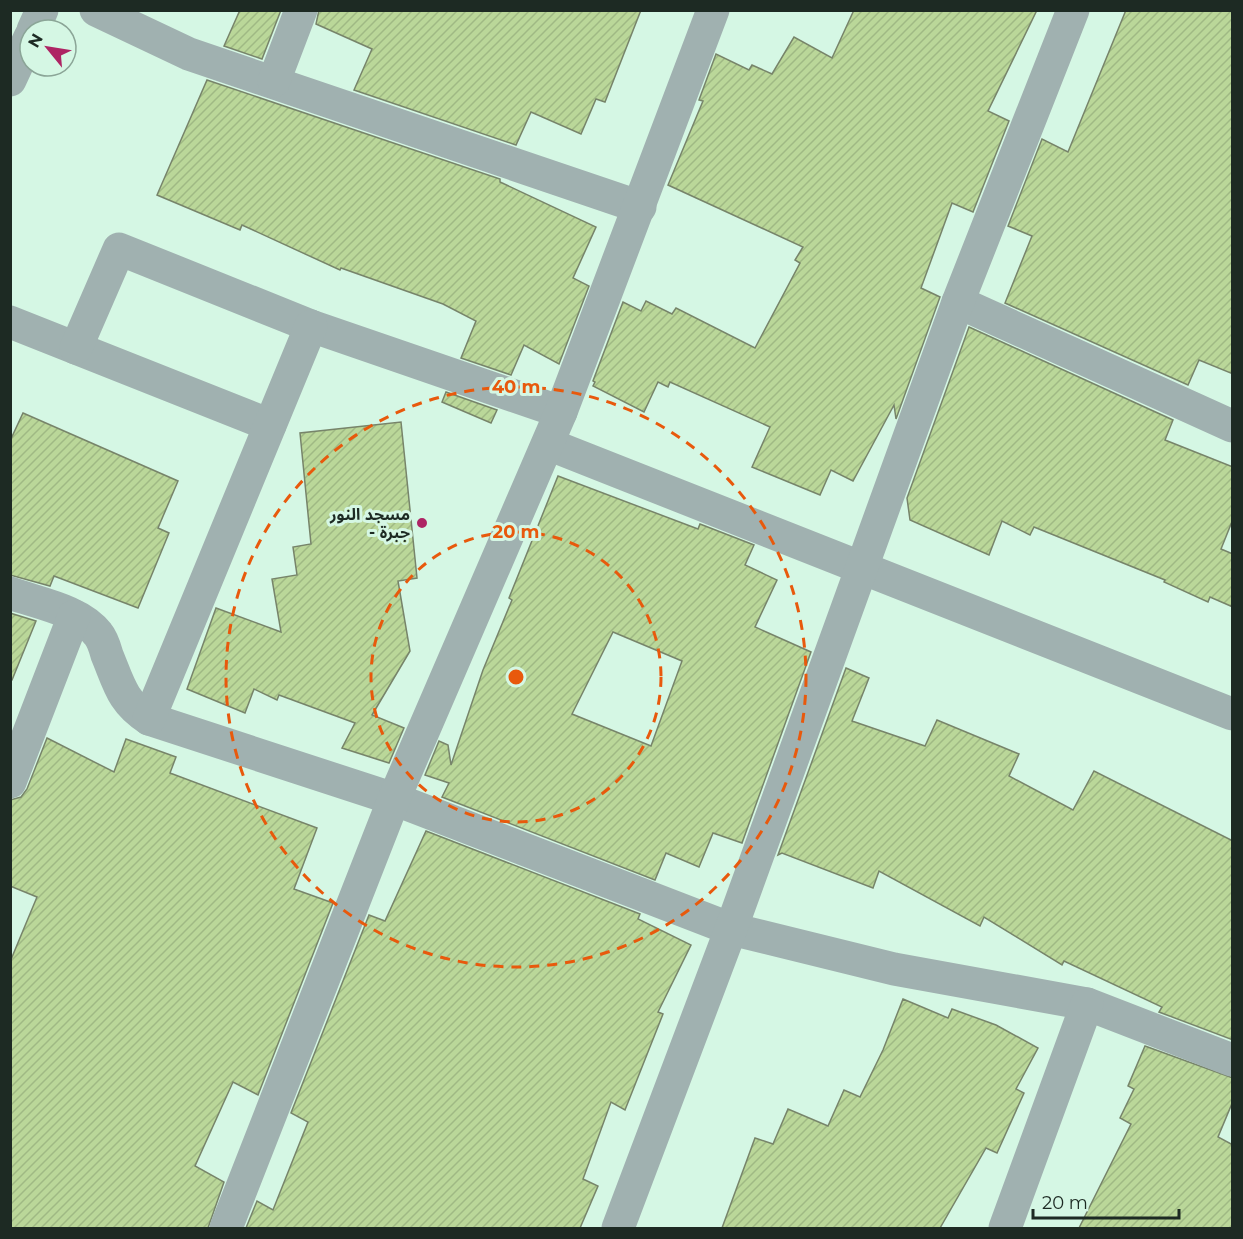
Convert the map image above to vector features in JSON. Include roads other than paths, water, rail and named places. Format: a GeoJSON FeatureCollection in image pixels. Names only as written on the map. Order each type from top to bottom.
{"type":"FeatureCollection","features":[{"type":"Feature","properties":{"kind":"street"},"geometry":{"type":"LineString","coordinates":[[96,10],[189,54],[640,207]]}},
{"type":"Feature","properties":{"kind":"street"},"geometry":{"type":"LineString","coordinates":[[274,81],[301,10]]}},
{"type":"Feature","properties":{"kind":"street"},"geometry":{"type":"LineString","coordinates":[[226,1228],[394,799],[548,444],[713,10]]}},
{"type":"Feature","properties":{"kind":"street"},"geometry":{"type":"LineString","coordinates":[[618,1228],[732,929],[958,303],[1073,10]]}},
{"type":"Feature","properties":{"kind":"street"},"geometry":{"type":"LineString","coordinates":[[10,80],[18,63]]}},
{"type":"Feature","properties":{"kind":"street"},"geometry":{"type":"LineString","coordinates":[[76,348],[118,249],[311,326],[561,411]]}},
{"type":"Feature","properties":{"kind":"street"},"geometry":{"type":"LineString","coordinates":[[958,303],[1233,426]]}},
{"type":"Feature","properties":{"kind":"street"},"geometry":{"type":"LineString","coordinates":[[10,322],[270,425]]}},
{"type":"Feature","properties":{"kind":"street"},"geometry":{"type":"LineString","coordinates":[[150,719],[311,326]]}},
{"type":"Feature","properties":{"kind":"street"},"geometry":{"type":"LineString","coordinates":[[548,444],[1233,714]]}},
{"type":"Feature","properties":{"kind":"street"},"geometry":{"type":"LineString","coordinates":[[10,593],[74,616],[99,635],[123,695],[133,709],[150,719],[394,799],[732,929],[894,969],[1087,1004],[1233,1060]]}},
{"type":"Feature","properties":{"kind":"street"},"geometry":{"type":"LineString","coordinates":[[10,782],[74,616]]}},
{"type":"Feature","properties":{"kind":"street"},"geometry":{"type":"LineString","coordinates":[[1005,1228],[1087,1004]]}},
{"type":"Feature","properties":{"kind":"place","name":"مسجد النور - جبرة"},"geometry":{"type":"Point","coordinates":[422,523]}}]}
